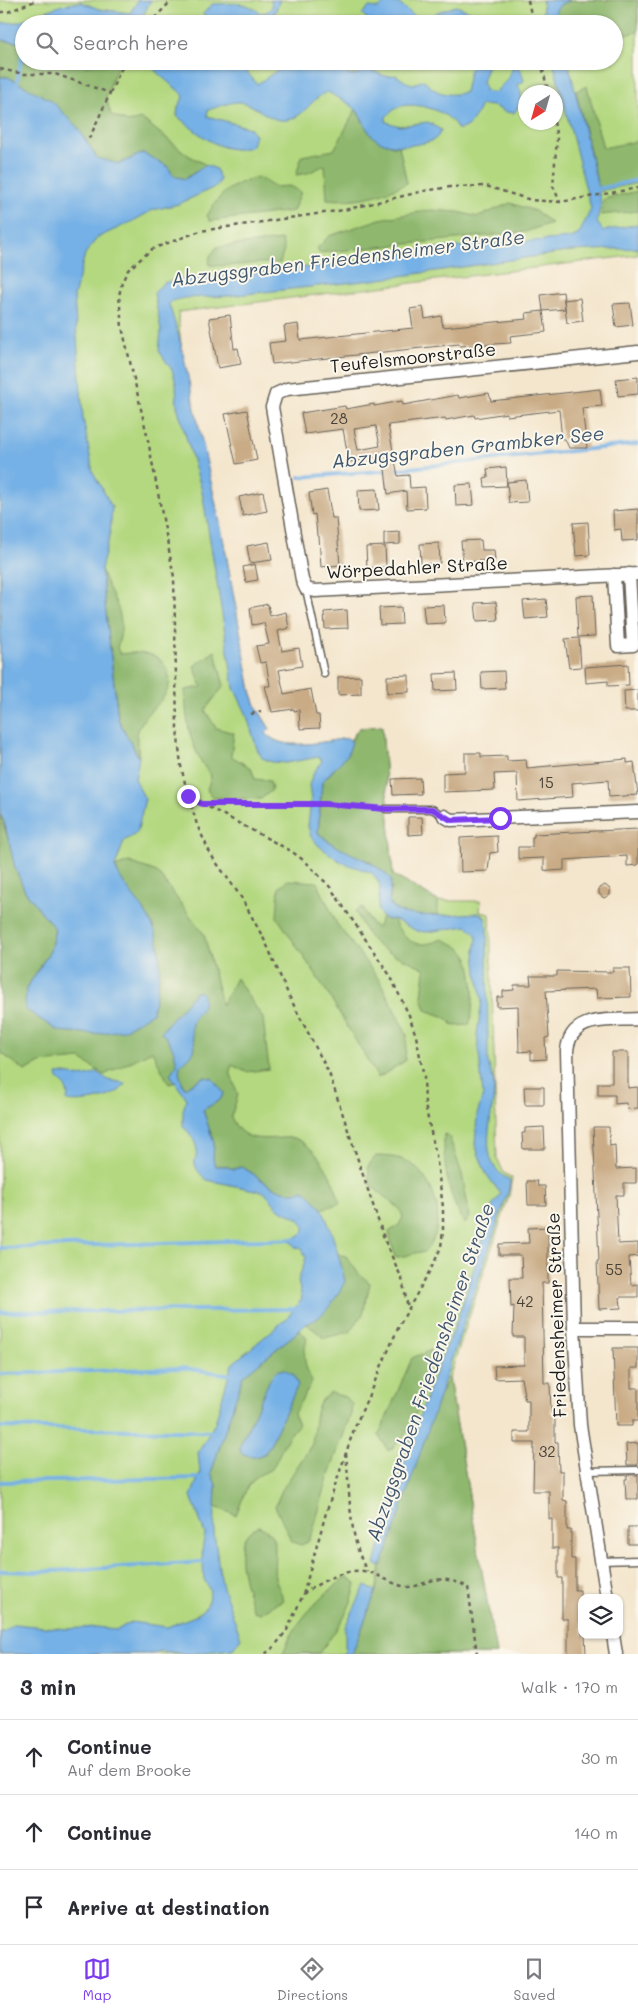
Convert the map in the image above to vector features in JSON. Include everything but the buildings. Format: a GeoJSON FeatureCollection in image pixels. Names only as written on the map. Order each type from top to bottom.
{"type":"FeatureCollection","features":[{"type":"Feature","properties":{"kind":"street","name":"Teufelsmoorstraße"},"geometry":{"type":"LineString","coordinates":[[284,476],[272,407],[276,394],[287,389],[638,352]]}},
{"type":"Feature","properties":{"kind":"street","name":"Wörpedahler Straße"},"geometry":{"type":"LineString","coordinates":[[284,476],[302,580],[306,588],[315,591],[614,575],[634,574],[633,645],[618,646],[614,575]]}},
{"type":"Feature","properties":{"kind":"street"},"geometry":{"type":"LineString","coordinates":[[444,816],[451,820],[638,812]]}},
{"type":"Feature","properties":{"kind":"street","name":"Friedensheimer Straße"},"geometry":{"type":"LineString","coordinates":[[605,1594],[580,1425],[574,1328],[567,1050],[568,1042],[574,1030],[586,1022],[638,1019]]}},
{"type":"Feature","properties":{"kind":"street"},"geometry":{"type":"LineString","coordinates":[[574,1328],[638,1328]]}},
{"type":"Feature","properties":{"kind":"street"},"geometry":{"type":"LineString","coordinates":[[614,1639],[616,1654]]}},
{"type":"Feature","properties":{"kind":"lane"},"geometry":{"type":"LineString","coordinates":[[306,588],[324,674]]}},
{"type":"Feature","properties":{"kind":"lane"},"geometry":{"type":"LineString","coordinates":[[386,809],[432,809],[444,816]]}},
{"type":"Feature","properties":{"kind":"lane"},"geometry":{"type":"LineString","coordinates":[[586,1471],[638,1470]]}},
{"type":"Feature","properties":{"kind":"lane"},"geometry":{"type":"LineString","coordinates":[[600,1561],[638,1560]]}},
{"type":"Feature","properties":{"kind":"path"},"geometry":{"type":"LineString","coordinates":[[0,12],[8,12],[37,0]]}},
{"type":"Feature","properties":{"kind":"path"},"geometry":{"type":"LineString","coordinates":[[158,15],[172,0]]}},
{"type":"Feature","properties":{"kind":"path"},"geometry":{"type":"LineString","coordinates":[[528,0],[530,15]]}},
{"type":"Feature","properties":{"kind":"path"},"geometry":{"type":"LineString","coordinates":[[0,68],[24,74],[55,74],[110,93]]}},
{"type":"Feature","properties":{"kind":"path"},"geometry":{"type":"LineString","coordinates":[[86,140],[90,137],[121,70]]}},
{"type":"Feature","properties":{"kind":"path"},"geometry":{"type":"LineString","coordinates":[[543,70],[546,85]]}},
{"type":"Feature","properties":{"kind":"path"},"geometry":{"type":"LineString","coordinates":[[555,130],[557,139],[553,186],[560,202]]}},
{"type":"Feature","properties":{"kind":"path"},"geometry":{"type":"LineString","coordinates":[[408,1309],[402,1279],[385,1241],[330,1073],[290,996],[266,943],[241,897],[211,855],[197,825],[188,796],[181,766],[177,728],[174,577],[147,435],[122,327],[119,296],[122,282],[128,270],[152,250],[200,231],[344,210],[432,190],[486,186],[531,200],[560,202],[638,188]]}},
{"type":"Feature","properties":{"kind":"path"},"geometry":{"type":"LineString","coordinates":[[251,714],[260,712]]}},
{"type":"Feature","properties":{"kind":"path"},"geometry":{"type":"LineString","coordinates":[[188,796],[291,852],[318,873],[330,886],[389,974],[409,1015],[416,1036],[424,1077],[425,1105],[438,1164],[443,1231],[441,1247],[387,1351],[346,1450],[302,1595],[287,1630],[274,1647],[265,1654]]}},
{"type":"Feature","properties":{"kind":"path"},"geometry":{"type":"LineString","coordinates":[[202,804],[326,804],[386,809]]}},
{"type":"Feature","properties":{"kind":"path"},"geometry":{"type":"LineString","coordinates":[[346,1450],[354,1538],[358,1555],[367,1571]]}},
{"type":"Feature","properties":{"kind":"path"},"geometry":{"type":"LineString","coordinates":[[302,1595],[316,1586],[347,1572],[367,1571],[404,1586],[418,1587],[434,1580],[458,1582],[468,1587],[477,1654]]}},
{"type":"Feature","properties":{"kind":"green space"},"geometry":{"type":"Polygon","coordinates":[[[0,0],[638,0],[638,255],[178,312],[188,387],[222,532],[251,691],[257,708],[270,729],[266,733],[282,743],[304,744],[348,738],[350,740],[359,728],[382,726],[393,875],[438,901],[481,901],[480,912],[490,914],[497,1158],[504,1173],[512,1178],[509,1196],[449,1378],[496,1654],[0,1654],[0,0]]]}},
{"type":"Feature","properties":{"kind":"green space"},"geometry":{"type":"Polygon","coordinates":[[[572,0],[638,0],[638,32],[623,35],[623,15],[556,15],[555,10],[561,4],[572,0]]]}},
{"type":"Feature","properties":{"kind":"green space"},"geometry":{"type":"Polygon","coordinates":[[[0,40],[15,42],[15,70],[116,70],[106,97],[111,115],[128,122],[142,119],[188,155],[206,165],[185,179],[174,176],[167,166],[143,153],[119,164],[97,158],[8,77],[0,77],[0,40]]]}},
{"type":"Feature","properties":{"kind":"green space"},"geometry":{"type":"Polygon","coordinates":[[[587,86],[603,148],[638,141],[638,183],[599,191],[576,91],[587,86]]]}},
{"type":"Feature","properties":{"kind":"green space"},"geometry":{"type":"Polygon","coordinates":[[[356,109],[369,132],[392,146],[399,146],[407,183],[388,191],[358,199],[327,199],[325,165],[308,173],[296,175],[302,156],[334,150],[356,109]]]}},
{"type":"Feature","properties":{"kind":"green space"},"geometry":{"type":"Polygon","coordinates":[[[258,177],[274,187],[289,186],[301,192],[293,211],[210,221],[207,216],[222,195],[234,186],[258,177]]]}},
{"type":"Feature","properties":{"kind":"green space"},"geometry":{"type":"Polygon","coordinates":[[[638,191],[638,211],[601,215],[604,199],[638,191]]]}},
{"type":"Feature","properties":{"kind":"green space"},"geometry":{"type":"Polygon","coordinates":[[[510,203],[535,211],[551,223],[525,232],[319,253],[317,248],[329,236],[380,219],[431,210],[458,212],[478,217],[510,203]]]}},
{"type":"Feature","properties":{"kind":"green space"},"geometry":{"type":"Polygon","coordinates":[[[282,240],[284,250],[280,263],[227,266],[209,265],[210,256],[217,247],[282,240]]]}},
{"type":"Feature","properties":{"kind":"green space"},"geometry":{"type":"Polygon","coordinates":[[[101,569],[118,607],[121,625],[117,648],[120,654],[139,653],[151,655],[161,661],[169,677],[169,686],[165,695],[140,725],[137,735],[139,758],[118,719],[101,569]]]}},
{"type":"Feature","properties":{"kind":"green space"},"geometry":{"type":"Polygon","coordinates":[[[620,590],[626,590],[628,635],[622,635],[620,590]]]}},
{"type":"Feature","properties":{"kind":"green space"},"geometry":{"type":"Polygon","coordinates":[[[215,651],[224,686],[205,710],[216,728],[234,733],[231,756],[251,768],[255,779],[270,781],[272,790],[261,799],[213,798],[207,790],[211,776],[198,756],[190,735],[185,690],[202,687],[194,666],[215,651]]]}},
{"type":"Feature","properties":{"kind":"green space"},"geometry":{"type":"Polygon","coordinates":[[[382,726],[393,875],[438,901],[438,915],[411,915],[399,911],[389,902],[392,888],[371,862],[340,850],[318,833],[322,782],[333,771],[359,728],[382,726]]]}},
{"type":"Feature","properties":{"kind":"green space"},"geometry":{"type":"Polygon","coordinates":[[[0,814],[25,891],[55,929],[50,951],[26,989],[146,913],[123,885],[115,867],[129,862],[157,872],[204,934],[222,1005],[236,978],[263,1018],[269,1069],[246,1072],[232,1065],[230,1071],[238,1095],[231,1117],[235,1125],[240,1131],[252,1137],[266,1139],[294,1138],[303,1142],[311,1148],[324,1165],[338,1194],[340,1203],[322,1209],[304,1190],[295,1192],[279,1189],[242,1167],[233,1169],[225,1166],[216,1166],[213,1160],[214,1143],[203,1110],[220,1100],[224,1093],[211,1078],[204,1077],[185,1088],[180,1081],[169,1084],[152,1051],[104,1075],[81,1059],[40,1063],[25,1071],[0,1052],[0,814]]]}},
{"type":"Feature","properties":{"kind":"green space"},"geometry":{"type":"Polygon","coordinates":[[[288,880],[317,882],[337,924],[380,981],[407,1035],[405,1061],[378,1078],[327,992],[277,917],[279,887],[288,880]]]}},
{"type":"Feature","properties":{"kind":"green space"},"geometry":{"type":"Polygon","coordinates":[[[362,907],[371,923],[377,928],[382,917],[388,920],[393,919],[402,934],[413,942],[425,944],[442,939],[464,951],[471,969],[473,989],[469,1025],[454,1026],[445,1017],[426,1010],[422,997],[425,969],[386,951],[373,941],[364,929],[355,911],[362,907]]]}},
{"type":"Feature","properties":{"kind":"green space"},"geometry":{"type":"Polygon","coordinates":[[[444,1134],[449,1136],[462,1174],[470,1217],[465,1224],[454,1203],[448,1180],[444,1157],[444,1134]]]}},
{"type":"Feature","properties":{"kind":"green space"},"geometry":{"type":"Polygon","coordinates":[[[376,1156],[393,1157],[410,1163],[419,1171],[433,1193],[438,1218],[432,1242],[424,1252],[395,1257],[389,1232],[399,1225],[403,1217],[400,1209],[370,1185],[368,1166],[376,1156]]]}},
{"type":"Feature","properties":{"kind":"green space"},"geometry":{"type":"Polygon","coordinates":[[[338,1254],[346,1256],[359,1274],[370,1283],[363,1314],[350,1332],[324,1338],[306,1323],[317,1319],[345,1281],[338,1254]]]}},
{"type":"Feature","properties":{"kind":"green space"},"geometry":{"type":"Polygon","coordinates":[[[300,1330],[307,1339],[305,1361],[312,1382],[294,1413],[298,1425],[288,1437],[272,1469],[257,1476],[247,1488],[236,1515],[215,1507],[216,1485],[211,1473],[243,1376],[300,1330]],[[298,1385],[258,1407],[239,1448],[265,1454],[298,1385]]]}},
{"type":"Feature","properties":{"kind":"green space"},"geometry":{"type":"Polygon","coordinates":[[[431,1350],[427,1376],[419,1406],[406,1432],[398,1443],[388,1451],[379,1435],[412,1358],[431,1350]]]}},
{"type":"Feature","properties":{"kind":"green space"},"geometry":{"type":"Polygon","coordinates":[[[449,1378],[496,1654],[352,1654],[376,1591],[381,1566],[439,1396],[449,1378]]]}},
{"type":"Feature","properties":{"kind":"green space"},"geometry":{"type":"Polygon","coordinates":[[[331,1393],[345,1397],[352,1404],[351,1414],[329,1474],[313,1531],[308,1542],[301,1545],[292,1542],[275,1506],[282,1490],[312,1444],[316,1412],[321,1400],[331,1393]]]}},
{"type":"Feature","properties":{"kind":"green space"},"geometry":{"type":"Polygon","coordinates":[[[258,1526],[266,1530],[274,1540],[275,1577],[283,1600],[260,1613],[253,1611],[241,1565],[243,1542],[248,1533],[258,1526]]]}},
{"type":"Feature","properties":{"kind":"green space"},"geometry":{"type":"Polygon","coordinates":[[[347,1577],[356,1583],[351,1602],[337,1629],[319,1653],[283,1654],[294,1631],[309,1611],[327,1592],[347,1577]]]}},
{"type":"Feature","properties":{"kind":"water"},"geometry":{"type":"Polygon","coordinates":[[[138,0],[151,0],[144,15],[36,15],[62,5],[81,2],[99,9],[130,13],[138,0]]]}},
{"type":"Feature","properties":{"kind":"water"},"geometry":{"type":"Polygon","coordinates":[[[271,0],[280,0],[274,15],[203,14],[212,4],[243,4],[260,13],[267,12],[272,7],[271,0]]]}},
{"type":"Feature","properties":{"kind":"water"},"geometry":{"type":"Polygon","coordinates":[[[542,0],[572,0],[561,4],[556,10],[556,15],[543,15],[542,0]]]}},
{"type":"Feature","properties":{"kind":"water"},"geometry":{"type":"Polygon","coordinates":[[[385,2],[398,3],[413,15],[362,14],[369,7],[379,8],[385,2]]]}},
{"type":"Feature","properties":{"kind":"water"},"geometry":{"type":"Polygon","coordinates":[[[456,6],[480,15],[435,15],[437,12],[456,6]]]}},
{"type":"Feature","properties":{"kind":"water"},"geometry":{"type":"Polygon","coordinates":[[[15,22],[15,42],[0,40],[0,23],[15,22]]]}},
{"type":"Feature","properties":{"kind":"water"},"geometry":{"type":"Polygon","coordinates":[[[155,70],[245,70],[257,84],[279,70],[352,70],[347,75],[354,75],[370,70],[385,76],[396,75],[406,82],[413,84],[424,80],[438,91],[448,94],[465,92],[470,70],[486,70],[482,82],[486,91],[494,93],[507,80],[512,70],[521,70],[524,81],[518,85],[518,107],[514,113],[505,112],[494,106],[481,105],[472,121],[462,129],[457,129],[454,123],[442,113],[425,107],[409,105],[393,110],[386,117],[386,122],[400,126],[428,122],[441,130],[437,138],[433,140],[402,146],[387,144],[374,138],[354,108],[328,92],[317,98],[299,115],[287,120],[274,119],[245,103],[239,102],[208,110],[207,116],[250,128],[255,135],[252,146],[242,149],[231,149],[212,142],[177,116],[178,107],[184,96],[155,70]]]}},
{"type":"Feature","properties":{"kind":"water"},"geometry":{"type":"Polygon","coordinates":[[[555,70],[570,70],[599,191],[601,203],[597,222],[603,231],[638,224],[638,248],[573,251],[373,280],[228,296],[184,298],[172,301],[169,304],[180,340],[222,532],[251,691],[257,708],[270,729],[266,733],[282,743],[293,744],[316,743],[348,738],[352,742],[348,754],[322,782],[318,833],[337,846],[383,871],[391,879],[390,903],[395,909],[416,915],[479,913],[485,917],[487,928],[488,1062],[494,1085],[488,1137],[489,1150],[492,1162],[499,1172],[510,1180],[509,1189],[387,1552],[381,1566],[378,1566],[375,1564],[395,1490],[411,1441],[440,1360],[452,1334],[493,1213],[492,1206],[501,1194],[486,1174],[475,1145],[477,1115],[483,1095],[477,1034],[482,1000],[475,951],[477,938],[475,933],[467,926],[427,932],[417,931],[393,919],[388,920],[382,917],[378,910],[380,886],[372,873],[341,862],[319,846],[311,837],[308,826],[311,800],[309,785],[314,772],[322,761],[319,757],[286,763],[272,762],[262,758],[257,749],[246,713],[234,688],[202,491],[177,406],[176,383],[172,370],[159,351],[161,330],[154,293],[163,283],[171,281],[260,272],[269,269],[314,267],[388,257],[420,250],[571,238],[579,234],[591,209],[563,100],[563,85],[559,85],[555,70]]]}},
{"type":"Feature","properties":{"kind":"water"},"geometry":{"type":"Polygon","coordinates":[[[0,77],[8,77],[52,101],[78,128],[97,158],[119,164],[143,153],[167,166],[174,176],[185,179],[206,165],[216,169],[220,179],[217,186],[179,204],[153,210],[97,238],[85,254],[74,297],[83,418],[93,472],[112,507],[110,535],[101,569],[118,719],[139,758],[135,780],[145,799],[137,833],[124,841],[115,867],[152,924],[159,949],[160,961],[152,1013],[124,1030],[95,1034],[58,1031],[25,1009],[26,989],[50,951],[55,929],[25,891],[15,868],[4,821],[0,814],[0,77]]]}},
{"type":"Feature","properties":{"kind":"water"},"geometry":{"type":"Polygon","coordinates":[[[195,992],[202,992],[203,1004],[193,1019],[192,1024],[191,1030],[195,1049],[188,1059],[180,1065],[179,1073],[184,1088],[204,1077],[212,1078],[224,1093],[220,1100],[203,1110],[214,1143],[213,1160],[216,1166],[225,1166],[233,1169],[242,1167],[279,1189],[295,1192],[304,1190],[317,1202],[323,1211],[333,1236],[345,1281],[334,1300],[323,1313],[305,1325],[243,1376],[211,1473],[216,1485],[214,1533],[219,1568],[223,1588],[241,1638],[233,1649],[188,1654],[161,1651],[152,1654],[0,1654],[0,1632],[4,1632],[14,1624],[66,1629],[97,1627],[117,1630],[131,1622],[167,1627],[195,1616],[207,1606],[210,1591],[204,1579],[202,1550],[205,1534],[191,1496],[200,1473],[198,1453],[215,1423],[232,1364],[287,1318],[302,1299],[298,1281],[306,1257],[302,1249],[295,1247],[291,1241],[304,1232],[304,1227],[299,1219],[279,1209],[264,1192],[207,1180],[196,1166],[197,1151],[195,1144],[190,1134],[183,1127],[183,1110],[187,1099],[170,1074],[177,1064],[175,1054],[172,1046],[161,1032],[195,992]]]}},
{"type":"Feature","properties":{"kind":"water"},"geometry":{"type":"Polygon","coordinates":[[[97,1072],[108,1080],[125,1083],[116,1093],[100,1099],[81,1102],[67,1101],[68,1094],[58,1079],[57,1074],[85,1076],[97,1072]]]}},
{"type":"Feature","properties":{"kind":"water"},"geometry":{"type":"Polygon","coordinates":[[[284,1369],[293,1374],[298,1385],[269,1447],[261,1455],[242,1454],[239,1448],[271,1377],[277,1371],[284,1369]]]}},
{"type":"Feature","properties":{"kind":"water"},"geometry":{"type":"Polygon","coordinates":[[[365,1586],[376,1591],[352,1654],[342,1654],[345,1652],[345,1627],[365,1586]]]}},
{"type":"Feature","properties":{"kind":"waterway"},"geometry":{"type":"LineString","coordinates":[[17,82],[19,70]]}},
{"type":"Feature","properties":{"kind":"waterway"},"geometry":{"type":"LineString","coordinates":[[594,190],[638,180]]}},
{"type":"Feature","properties":{"kind":"waterway","name":"Abzugsgraben Grambker See"},"geometry":{"type":"LineString","coordinates":[[300,477],[381,471],[638,444]]}},
{"type":"Feature","properties":{"kind":"waterway"},"geometry":{"type":"LineString","coordinates":[[0,1248],[298,1239]]}},
{"type":"Feature","properties":{"kind":"waterway"},"geometry":{"type":"LineString","coordinates":[[0,1312],[298,1309]]}},
{"type":"Feature","properties":{"kind":"waterway"},"geometry":{"type":"LineString","coordinates":[[0,1374],[183,1368],[232,1375]]}},
{"type":"Feature","properties":{"kind":"waterway"},"geometry":{"type":"LineString","coordinates":[[0,1427],[215,1432]]}},
{"type":"Feature","properties":{"kind":"waterway"},"geometry":{"type":"LineString","coordinates":[[0,1482],[203,1478]]}},
{"type":"Feature","properties":{"kind":"waterway"},"geometry":{"type":"LineString","coordinates":[[0,1571],[36,1572],[206,1562]]}},
{"type":"Feature","properties":{"kind":"route"},"geometry":{"type":"LineString","coordinates":[[188,796],[202,804],[326,804],[386,809],[432,809],[451,820],[500,818]]}},
{"type":"Feature","properties":{"kind":"water label","name":"Abzugsgraben Friedensheimer Straße"},"geometry":{"type":"Point","coordinates":[348,258]}},
{"type":"Feature","properties":{"kind":"water label","name":"Abzugsgraben Friedensheimer Straße"},"geometry":{"type":"Point","coordinates":[430,1372]}}]}
